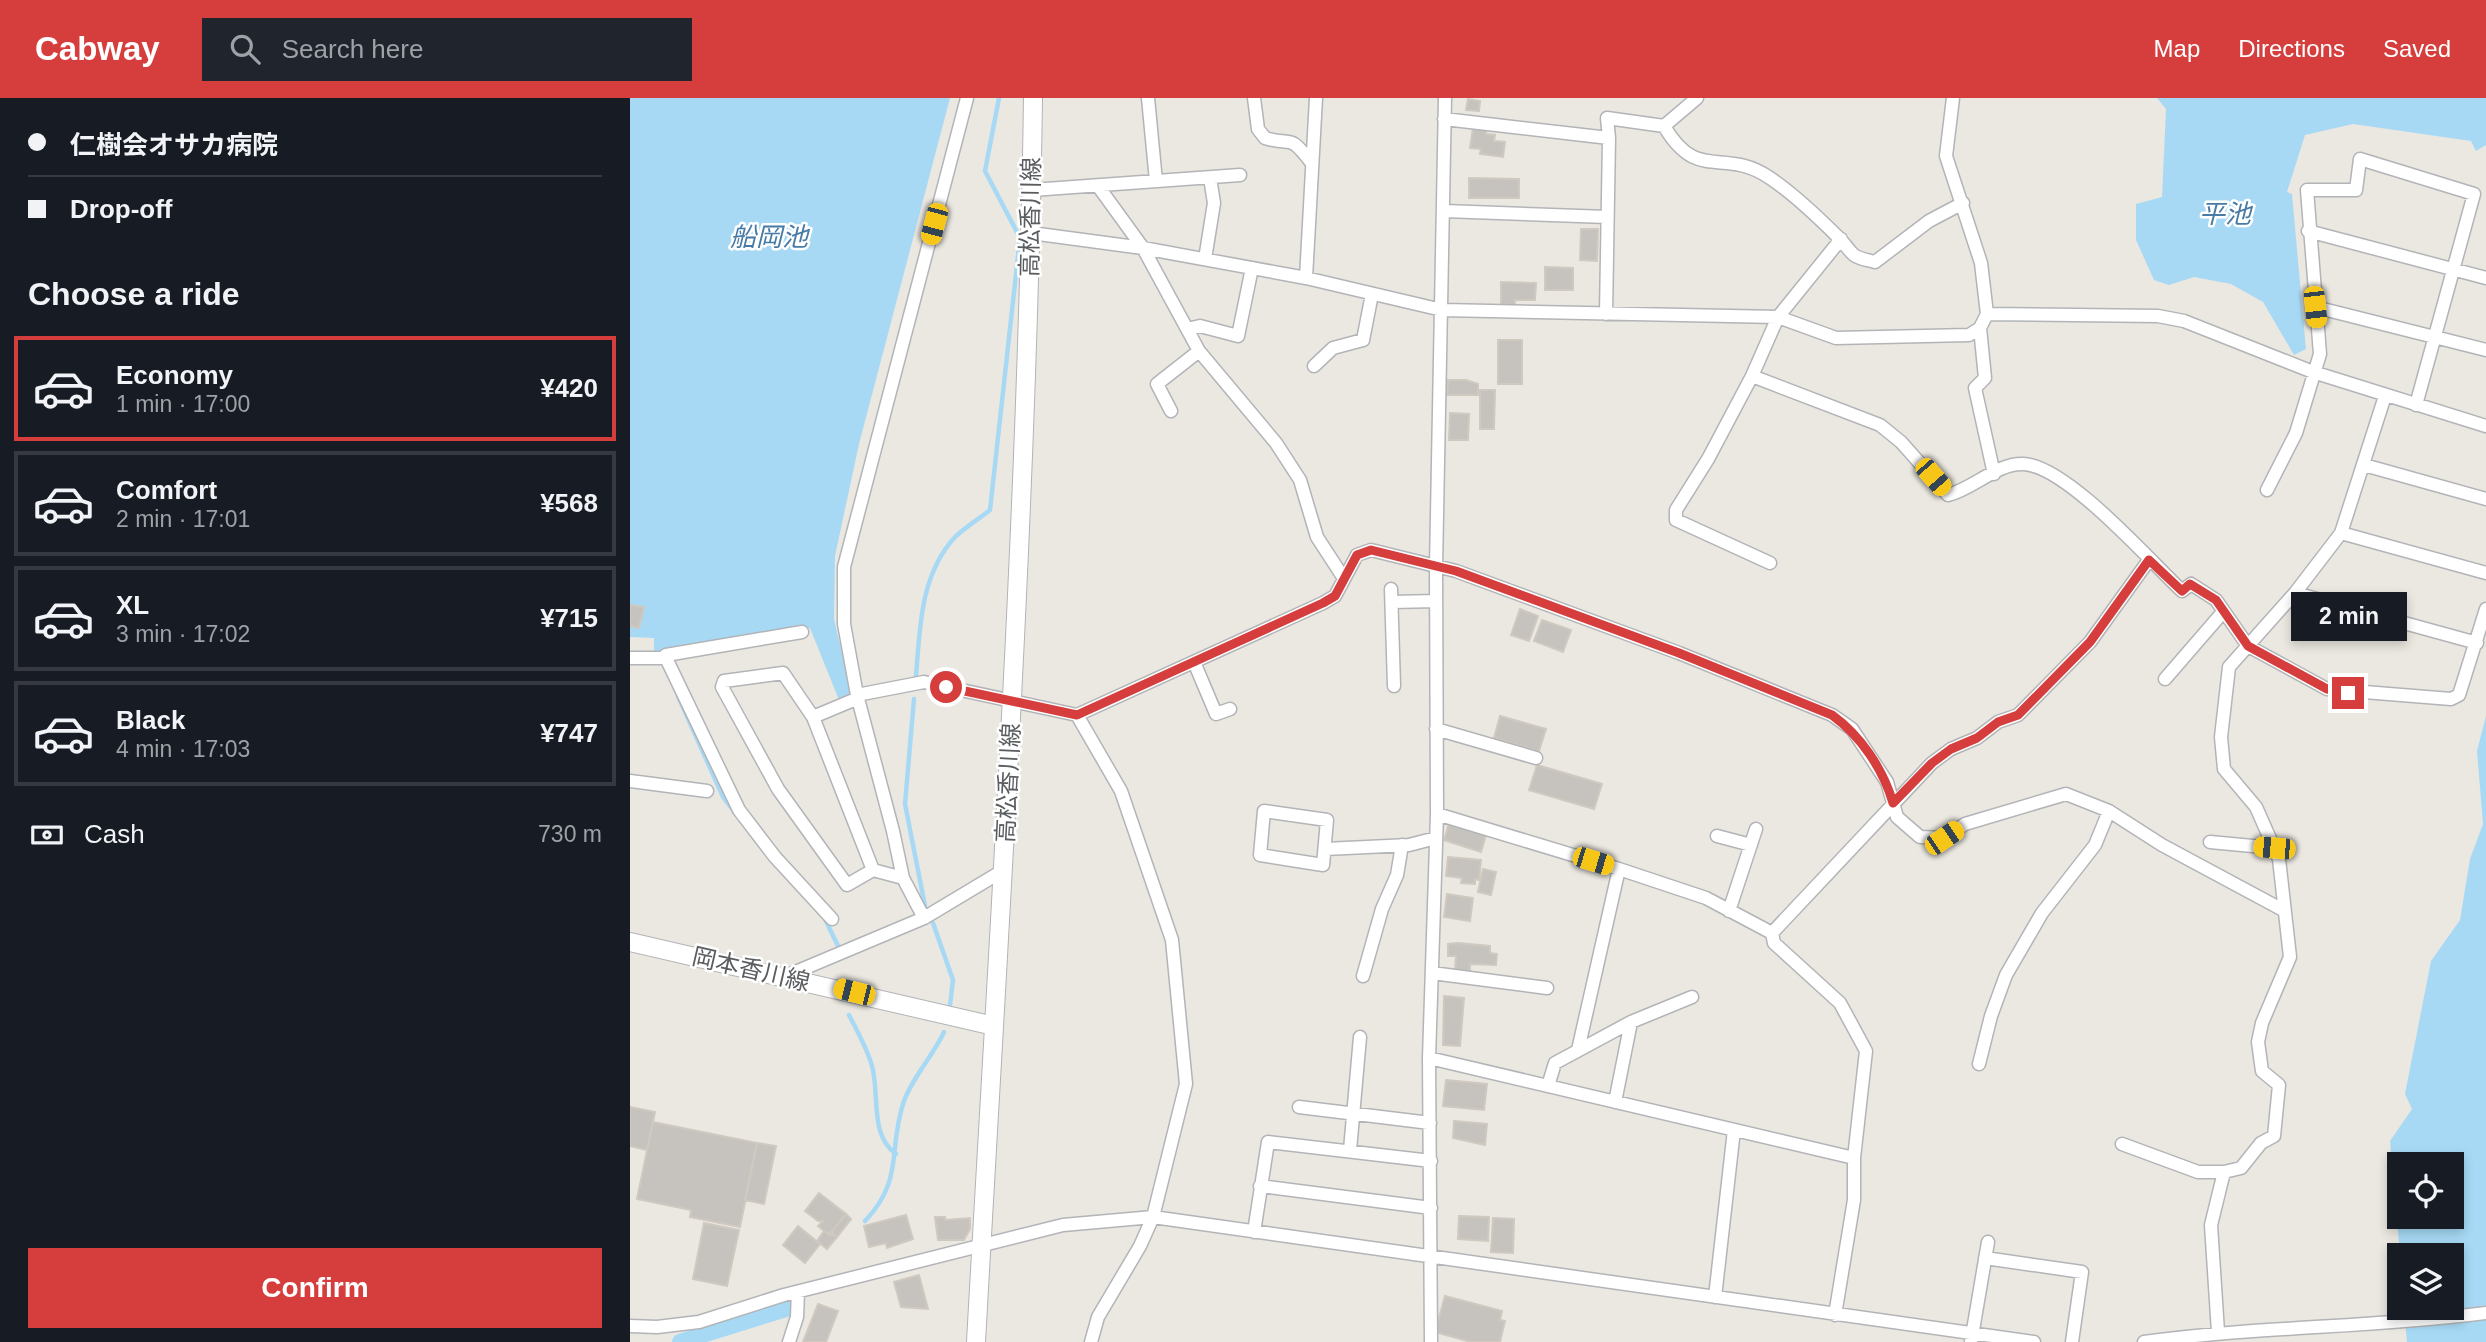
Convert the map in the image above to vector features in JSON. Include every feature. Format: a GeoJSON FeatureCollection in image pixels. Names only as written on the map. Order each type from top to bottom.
{"type":"FeatureCollection","features":[{"type":"Feature","properties":{"kind":"main road","name":"高松香川線"},"geometry":{"type":"LineString","coordinates":[[976,1342],[1012,699],[1031,233],[1033,98]]}},
{"type":"Feature","properties":{"kind":"main road","name":"岡本香川線"},"geometry":{"type":"LineString","coordinates":[[630,942],[994,1026]]}},
{"type":"Feature","properties":{"kind":"street"},"geometry":{"type":"LineString","coordinates":[[924,918],[903,878],[857,695],[844,624],[844,567],[967,98]]}},
{"type":"Feature","properties":{"kind":"street"},"geometry":{"type":"LineString","coordinates":[[1148,98],[1156,181]]}},
{"type":"Feature","properties":{"kind":"street"},"geometry":{"type":"LineString","coordinates":[[1254,98],[1258,129],[1265,138],[1288,139],[1297,144],[1311,162]]}},
{"type":"Feature","properties":{"kind":"street"},"geometry":{"type":"LineString","coordinates":[[1306,278],[1316,98]]}},
{"type":"Feature","properties":{"kind":"street"},"geometry":{"type":"LineString","coordinates":[[1431,1342],[1429,1058],[1437,814],[1436,567],[1444,98]]}},
{"type":"Feature","properties":{"kind":"street"},"geometry":{"type":"LineString","coordinates":[[1606,314],[1609,138],[1607,118],[1664,126],[1697,98]]}},
{"type":"Feature","properties":{"kind":"street"},"geometry":{"type":"LineString","coordinates":[[1031,233],[1205,259],[1306,278],[1442,310],[1777,317],[1836,338],[1969,335],[1980,328],[1987,314],[1981,263],[1946,156],[1954,98]]}},
{"type":"Feature","properties":{"kind":"street"},"geometry":{"type":"LineString","coordinates":[[1444,119],[1609,138]]}},
{"type":"Feature","properties":{"kind":"street"},"geometry":{"type":"LineString","coordinates":[[1664,126],[1674,143],[1695,159],[1707,164],[1743,163],[1770,178],[1840,239],[1855,257],[1875,262],[1928,221],[1963,203]]}},
{"type":"Feature","properties":{"kind":"street"},"geometry":{"type":"LineString","coordinates":[[2267,490],[2296,433],[2320,354],[2308,231],[2307,190],[2356,190],[2360,159],[2474,194],[2416,405]]}},
{"type":"Feature","properties":{"kind":"street"},"geometry":{"type":"LineString","coordinates":[[1032,190],[1240,175]]}},
{"type":"Feature","properties":{"kind":"street"},"geometry":{"type":"LineString","coordinates":[[1205,259],[1214,203],[1210,178]]}},
{"type":"Feature","properties":{"kind":"street"},"geometry":{"type":"LineString","coordinates":[[1098,186],[1143,248],[1199,351],[1276,443],[1300,480],[1317,537],[1343,578]]}},
{"type":"Feature","properties":{"kind":"street"},"geometry":{"type":"LineString","coordinates":[[1444,211],[1607,217]]}},
{"type":"Feature","properties":{"kind":"street"},"geometry":{"type":"LineString","coordinates":[[2308,231],[2486,278]]}},
{"type":"Feature","properties":{"kind":"street"},"geometry":{"type":"LineString","coordinates":[[1770,563],[1676,520],[1676,510],[1708,458],[1752,376],[1777,317],[1840,239]]}},
{"type":"Feature","properties":{"kind":"street"},"geometry":{"type":"LineString","coordinates":[[1186,329],[1200,326],[1238,337],[1252,268]]}},
{"type":"Feature","properties":{"kind":"street"},"geometry":{"type":"LineString","coordinates":[[1314,366],[1333,348],[1363,340],[1373,294]]}},
{"type":"Feature","properties":{"kind":"street"},"geometry":{"type":"LineString","coordinates":[[2315,307],[2486,351]]}},
{"type":"Feature","properties":{"kind":"street"},"geometry":{"type":"LineString","coordinates":[[1987,314],[2158,316],[2213,331],[2313,372],[2486,426]]}},
{"type":"Feature","properties":{"kind":"street"},"geometry":{"type":"LineString","coordinates":[[1980,328],[1985,378],[1975,388],[1994,474]]}},
{"type":"Feature","properties":{"kind":"street"},"geometry":{"type":"LineString","coordinates":[[1171,411],[1157,384],[1199,351]]}},
{"type":"Feature","properties":{"kind":"street"},"geometry":{"type":"LineString","coordinates":[[1752,376],[1880,425],[1901,442],[1948,495],[2024,464],[2043,469],[2075,489],[2182,591],[2190,584],[2216,600],[2248,646],[2327,689],[2451,699],[2459,695],[2486,609]]}},
{"type":"Feature","properties":{"kind":"street"},"geometry":{"type":"LineString","coordinates":[[2122,1144],[2199,1172],[2224,1172],[2241,1168],[2261,1143],[2274,1136],[2279,1085],[2262,1071],[2258,1042],[2262,1023],[2290,957],[2279,859],[2256,807],[2224,769],[2221,737],[2229,667],[2295,593],[2341,533],[2385,396]]}},
{"type":"Feature","properties":{"kind":"street"},"geometry":{"type":"LineString","coordinates":[[2364,465],[2486,499]]}},
{"type":"Feature","properties":{"kind":"street"},"geometry":{"type":"LineString","coordinates":[[2341,533],[2486,573]]}},
{"type":"Feature","properties":{"kind":"street"},"geometry":{"type":"LineString","coordinates":[[813,717],[856,699],[857,695],[924,682],[1077,715],[1323,603],[1335,596],[1357,555],[1371,550],[1456,571],[1679,653],[1832,715],[1852,729],[1887,782],[1897,817],[1920,836],[1944,838],[1965,824],[2066,794],[2109,811],[2162,845],[2283,909]]}},
{"type":"Feature","properties":{"kind":"street"},"geometry":{"type":"LineString","coordinates":[[1772,933],[1932,763],[1951,749],[1977,738],[1998,722],[2018,715],[2090,642],[2149,560]]}},
{"type":"Feature","properties":{"kind":"street"},"geometry":{"type":"LineString","coordinates":[[1391,589],[1394,686]]}},
{"type":"Feature","properties":{"kind":"street"},"geometry":{"type":"LineString","coordinates":[[2295,593],[2477,642]]}},
{"type":"Feature","properties":{"kind":"street"},"geometry":{"type":"LineString","coordinates":[[1392,602],[1436,601]]}},
{"type":"Feature","properties":{"kind":"street"},"geometry":{"type":"LineString","coordinates":[[2165,679],[2223,612]]}},
{"type":"Feature","properties":{"kind":"street"},"geometry":{"type":"LineString","coordinates":[[630,658],[666,658],[666,655],[802,632]]}},
{"type":"Feature","properties":{"kind":"street"},"geometry":{"type":"LineString","coordinates":[[666,658],[739,810],[775,857],[832,919]]}},
{"type":"Feature","properties":{"kind":"street"},"geometry":{"type":"LineString","coordinates":[[1194,662],[1216,715],[1230,709]]}},
{"type":"Feature","properties":{"kind":"street"},"geometry":{"type":"LineString","coordinates":[[873,870],[813,717],[783,673],[724,681],[722,687],[778,789],[847,885],[873,870],[903,878]]}},
{"type":"Feature","properties":{"kind":"street"},"geometry":{"type":"LineString","coordinates":[[1077,715],[1121,791],[1172,940],[1186,1084],[1153,1217],[1140,1246],[1098,1318],[1091,1342]]}},
{"type":"Feature","properties":{"kind":"street"},"geometry":{"type":"LineString","coordinates":[[1436,729],[1536,758]]}},
{"type":"Feature","properties":{"kind":"street"},"geometry":{"type":"LineString","coordinates":[[630,781],[707,791]]}},
{"type":"Feature","properties":{"kind":"street"},"geometry":{"type":"LineString","coordinates":[[1264,811],[1328,820],[1325,849],[1323,865],[1260,855],[1264,811]]}},
{"type":"Feature","properties":{"kind":"street"},"geometry":{"type":"LineString","coordinates":[[1979,1064],[1991,1016],[2006,975],[2042,913],[2095,845],[2109,811]]}},
{"type":"Feature","properties":{"kind":"street"},"geometry":{"type":"LineString","coordinates":[[1437,814],[1706,898],[1772,933]]}},
{"type":"Feature","properties":{"kind":"street"},"geometry":{"type":"LineString","coordinates":[[1729,911],[1756,828]]}},
{"type":"Feature","properties":{"kind":"street"},"geometry":{"type":"LineString","coordinates":[[1717,835],[1751,845]]}},
{"type":"Feature","properties":{"kind":"street"},"geometry":{"type":"LineString","coordinates":[[1325,849],[1402,845],[1436,838]]}},
{"type":"Feature","properties":{"kind":"street"},"geometry":{"type":"LineString","coordinates":[[2210,842],[2274,848]]}},
{"type":"Feature","properties":{"kind":"street"},"geometry":{"type":"LineString","coordinates":[[1363,976],[1382,909],[1397,875],[1402,845]]}},
{"type":"Feature","properties":{"kind":"street"},"geometry":{"type":"LineString","coordinates":[[1578,1050],[1619,869]]}},
{"type":"Feature","properties":{"kind":"street"},"geometry":{"type":"LineString","coordinates":[[786,976],[924,918],[1004,870]]}},
{"type":"Feature","properties":{"kind":"street"},"geometry":{"type":"LineString","coordinates":[[1772,933],[1774,943],[1840,1003],[1866,1051],[1854,1158],[1854,1200],[1835,1315]]}},
{"type":"Feature","properties":{"kind":"street"},"geometry":{"type":"LineString","coordinates":[[1432,973],[1547,988]]}},
{"type":"Feature","properties":{"kind":"street"},"geometry":{"type":"LineString","coordinates":[[1548,1086],[1555,1063],[1632,1022],[1692,997]]}},
{"type":"Feature","properties":{"kind":"street"},"geometry":{"type":"LineString","coordinates":[[1615,1102],[1632,1022]]}},
{"type":"Feature","properties":{"kind":"street"},"geometry":{"type":"LineString","coordinates":[[1350,1150],[1360,1037]]}},
{"type":"Feature","properties":{"kind":"street"},"geometry":{"type":"LineString","coordinates":[[1429,1058],[1854,1158]]}},
{"type":"Feature","properties":{"kind":"street"},"geometry":{"type":"LineString","coordinates":[[1299,1107],[1430,1124]]}},
{"type":"Feature","properties":{"kind":"street"},"geometry":{"type":"LineString","coordinates":[[1715,1297],[1734,1130]]}},
{"type":"Feature","properties":{"kind":"street"},"geometry":{"type":"LineString","coordinates":[[1254,1232],[1268,1142],[1431,1161]]}},
{"type":"Feature","properties":{"kind":"street"},"geometry":{"type":"LineString","coordinates":[[2210,1336],[2211,1225],[2224,1172]]}},
{"type":"Feature","properties":{"kind":"street"},"geometry":{"type":"LineString","coordinates":[[1260,1186],[1431,1208]]}},
{"type":"Feature","properties":{"kind":"street"},"geometry":{"type":"LineString","coordinates":[[630,1326],[657,1327],[699,1322],[798,1292],[1063,1225],[1153,1217],[1432,1255],[1971,1338],[2034,1342]]}},
{"type":"Feature","properties":{"kind":"street"},"geometry":{"type":"LineString","coordinates":[[1971,1338],[1988,1242]]}},
{"type":"Feature","properties":{"kind":"street"},"geometry":{"type":"LineString","coordinates":[[1985,1258],[2082,1272],[2072,1342]]}},
{"type":"Feature","properties":{"kind":"street"},"geometry":{"type":"LineString","coordinates":[[789,1342],[797,1317],[798,1292]]}},
{"type":"Feature","properties":{"kind":"street"},"geometry":{"type":"LineString","coordinates":[[2144,1342],[2406,1322],[2486,1313]]}},
{"type":"Feature","properties":{"kind":"water","name":"船岡池"},"geometry":{"type":"Polygon","coordinates":[[[630,98],[950,98],[859,444],[835,556],[834,619],[852,696],[839,700],[810,628],[654,655],[654,638],[630,637],[630,98]]]}},
{"type":"Feature","properties":{"kind":"water","name":"平池"},"geometry":{"type":"Polygon","coordinates":[[[2157,98],[2486,98],[2486,145],[2476,151],[2471,141],[2353,124],[2305,135],[2287,192],[2292,194],[2306,349],[2294,355],[2263,302],[2231,284],[2194,277],[2169,285],[2154,280],[2136,240],[2136,204],[2162,197],[2166,109],[2157,98]]]}},
{"type":"Feature","properties":{"kind":"water"},"geometry":{"type":"Polygon","coordinates":[[[2486,716],[2486,1342],[2407,1342],[2405,1320],[2464,1320],[2464,1243],[2399,1243],[2398,1229],[2464,1229],[2464,1152],[2391,1152],[2390,1141],[2412,1109],[2405,1094],[2431,961],[2460,920],[2470,859],[2483,824],[2477,751],[2486,716]]]}},
{"type":"Feature","properties":{"kind":"building"},"geometry":{"type":"Polygon","coordinates":[[[1468,99],[1480,101],[1479,111],[1466,110],[1468,99]]]}},
{"type":"Feature","properties":{"kind":"building"},"geometry":{"type":"Polygon","coordinates":[[[1473,128],[1486,129],[1486,134],[1495,135],[1494,141],[1505,142],[1503,157],[1480,154],[1481,149],[1470,148],[1473,128]]]}},
{"type":"Feature","properties":{"kind":"building"},"geometry":{"type":"Polygon","coordinates":[[[1469,178],[1519,179],[1519,198],[1469,198],[1469,178]]]}},
{"type":"Feature","properties":{"kind":"building"},"geometry":{"type":"Polygon","coordinates":[[[1581,229],[1598,229],[1597,261],[1580,260],[1581,229]]]}},
{"type":"Feature","properties":{"kind":"building"},"geometry":{"type":"Polygon","coordinates":[[[1545,267],[1573,268],[1573,290],[1545,290],[1545,267]]]}},
{"type":"Feature","properties":{"kind":"building"},"geometry":{"type":"Polygon","coordinates":[[[1501,282],[1536,283],[1535,300],[1515,300],[1515,306],[1501,306],[1501,282]]]}},
{"type":"Feature","properties":{"kind":"building"},"geometry":{"type":"Polygon","coordinates":[[[1498,340],[1522,340],[1522,384],[1498,384],[1498,340]]]}},
{"type":"Feature","properties":{"kind":"building"},"geometry":{"type":"Polygon","coordinates":[[[1448,380],[1466,380],[1478,384],[1478,395],[1447,395],[1448,380]]]}},
{"type":"Feature","properties":{"kind":"building"},"geometry":{"type":"Polygon","coordinates":[[[1480,390],[1495,390],[1494,429],[1480,429],[1480,390]]]}},
{"type":"Feature","properties":{"kind":"building"},"geometry":{"type":"Polygon","coordinates":[[[1450,413],[1469,414],[1468,440],[1449,440],[1450,413]]]}},
{"type":"Feature","properties":{"kind":"building"},"geometry":{"type":"Polygon","coordinates":[[[630,605],[644,607],[639,628],[630,626],[630,605]]]}},
{"type":"Feature","properties":{"kind":"building"},"geometry":{"type":"Polygon","coordinates":[[[1520,609],[1538,616],[1529,641],[1511,635],[1520,609]]]}},
{"type":"Feature","properties":{"kind":"building"},"geometry":{"type":"Polygon","coordinates":[[[1542,620],[1571,630],[1563,652],[1534,641],[1542,620]]]}},
{"type":"Feature","properties":{"kind":"building"},"geometry":{"type":"Polygon","coordinates":[[[1500,716],[1546,729],[1539,751],[1494,738],[1500,716]]]}},
{"type":"Feature","properties":{"kind":"building"},"geometry":{"type":"Polygon","coordinates":[[[1537,765],[1602,784],[1594,809],[1529,790],[1537,765]]]}},
{"type":"Feature","properties":{"kind":"building"},"geometry":{"type":"Polygon","coordinates":[[[1449,823],[1486,835],[1481,852],[1444,840],[1449,823]]]}},
{"type":"Feature","properties":{"kind":"building"},"geometry":{"type":"Polygon","coordinates":[[[1448,857],[1481,860],[1479,880],[1475,879],[1475,884],[1461,883],[1462,878],[1446,876],[1448,857]]]}},
{"type":"Feature","properties":{"kind":"building"},"geometry":{"type":"Polygon","coordinates":[[[1483,869],[1496,872],[1491,895],[1478,892],[1483,869]]]}},
{"type":"Feature","properties":{"kind":"building"},"geometry":{"type":"Polygon","coordinates":[[[1447,894],[1473,898],[1470,921],[1444,917],[1447,894]]]}},
{"type":"Feature","properties":{"kind":"building"},"geometry":{"type":"Polygon","coordinates":[[[1448,944],[1490,946],[1490,953],[1497,954],[1496,965],[1470,964],[1470,972],[1455,971],[1456,956],[1448,956],[1448,944]]]}},
{"type":"Feature","properties":{"kind":"building"},"geometry":{"type":"Polygon","coordinates":[[[1444,996],[1464,998],[1460,1046],[1443,1045],[1444,996]]]}},
{"type":"Feature","properties":{"kind":"building"},"geometry":{"type":"Polygon","coordinates":[[[1446,1080],[1487,1084],[1484,1110],[1443,1106],[1446,1080]]]}},
{"type":"Feature","properties":{"kind":"building"},"geometry":{"type":"Polygon","coordinates":[[[630,1107],[655,1112],[647,1150],[630,1146],[630,1107]]]}},
{"type":"Feature","properties":{"kind":"building"},"geometry":{"type":"Polygon","coordinates":[[[1454,1121],[1487,1124],[1485,1145],[1453,1138],[1454,1121]]]}},
{"type":"Feature","properties":{"kind":"building"},"geometry":{"type":"Polygon","coordinates":[[[653,1122],[757,1143],[740,1227],[690,1217],[691,1210],[637,1199],[653,1122]]]}},
{"type":"Feature","properties":{"kind":"building"},"geometry":{"type":"Polygon","coordinates":[[[757,1143],[776,1146],[764,1204],[745,1200],[757,1143]]]}},
{"type":"Feature","properties":{"kind":"building"},"geometry":{"type":"Polygon","coordinates":[[[819,1193],[846,1214],[829,1235],[818,1226],[823,1221],[818,1221],[805,1211],[819,1193]]]}},
{"type":"Feature","properties":{"kind":"building"},"geometry":{"type":"Polygon","coordinates":[[[846,1214],[851,1219],[837,1237],[831,1232],[846,1214]]]}},
{"type":"Feature","properties":{"kind":"building"},"geometry":{"type":"Polygon","coordinates":[[[906,1215],[913,1239],[887,1248],[886,1243],[869,1247],[864,1226],[906,1215]]]}},
{"type":"Feature","properties":{"kind":"building"},"geometry":{"type":"Polygon","coordinates":[[[1459,1216],[1489,1217],[1488,1241],[1458,1239],[1459,1216]]]}},
{"type":"Feature","properties":{"kind":"building"},"geometry":{"type":"Polygon","coordinates":[[[935,1217],[945,1217],[945,1220],[970,1218],[970,1229],[964,1240],[938,1240],[935,1217]]]}},
{"type":"Feature","properties":{"kind":"building"},"geometry":{"type":"Polygon","coordinates":[[[1493,1218],[1514,1219],[1513,1253],[1491,1252],[1493,1218]]]}},
{"type":"Feature","properties":{"kind":"building"},"geometry":{"type":"Polygon","coordinates":[[[704,1223],[739,1230],[727,1286],[693,1279],[704,1223]]]}},
{"type":"Feature","properties":{"kind":"building"},"geometry":{"type":"Polygon","coordinates":[[[798,1226],[820,1244],[805,1263],[783,1245],[798,1226]]]}},
{"type":"Feature","properties":{"kind":"building"},"geometry":{"type":"Polygon","coordinates":[[[824,1231],[837,1237],[827,1249],[817,1241],[824,1231]]]}},
{"type":"Feature","properties":{"kind":"building"},"geometry":{"type":"Polygon","coordinates":[[[919,1275],[928,1309],[901,1307],[894,1282],[919,1275]]]}},
{"type":"Feature","properties":{"kind":"building"},"geometry":{"type":"Polygon","coordinates":[[[1445,1296],[1502,1311],[1500,1320],[1505,1321],[1500,1342],[1471,1342],[1435,1332],[1445,1296]]]}},
{"type":"Feature","properties":{"kind":"building"},"geometry":{"type":"Polygon","coordinates":[[[818,1304],[838,1311],[826,1342],[803,1342],[818,1304]]]}},
{"type":"Feature","properties":{"kind":"waterway"},"geometry":{"type":"LineString","coordinates":[[916,676],[924,603],[935,568],[955,537],[990,510],[1020,238],[985,171],[999,98]]}},
{"type":"Feature","properties":{"kind":"waterway"},"geometry":{"type":"LineString","coordinates":[[678,696],[723,797],[734,811]]}},
{"type":"Feature","properties":{"kind":"waterway"},"geometry":{"type":"LineString","coordinates":[[914,699],[905,804],[925,906]]}},
{"type":"Feature","properties":{"kind":"waterway"},"geometry":{"type":"LineString","coordinates":[[825,919],[838,946]]}},
{"type":"Feature","properties":{"kind":"waterway"},"geometry":{"type":"LineString","coordinates":[[933,923],[953,980],[950,1005]]}},
{"type":"Feature","properties":{"kind":"waterway"},"geometry":{"type":"LineString","coordinates":[[849,1015],[872,1066],[882,1136],[896,1154]]}},
{"type":"Feature","properties":{"kind":"waterway"},"geometry":{"type":"LineString","coordinates":[[865,1221],[877,1206],[890,1178],[903,1104],[944,1032]]}},
{"type":"Feature","properties":{"kind":"waterway"},"geometry":{"type":"LineString","coordinates":[[680,1342],[786,1309]]}},
{"type":"Feature","properties":{"kind":"route"},"geometry":{"type":"LineString","coordinates":[[946,687],[1077,715],[1323,603],[1335,596],[1349,565],[1357,555],[1371,550],[1456,571],[1679,653],[1832,715],[1852,729],[1887,782],[1893,803],[1932,763],[1951,749],[1977,738],[1998,722],[2018,715],[2057,678],[2090,642],[2149,560],[2182,591],[2190,584],[2216,600],[2248,646],[2327,689],[2348,693]]}}]}
